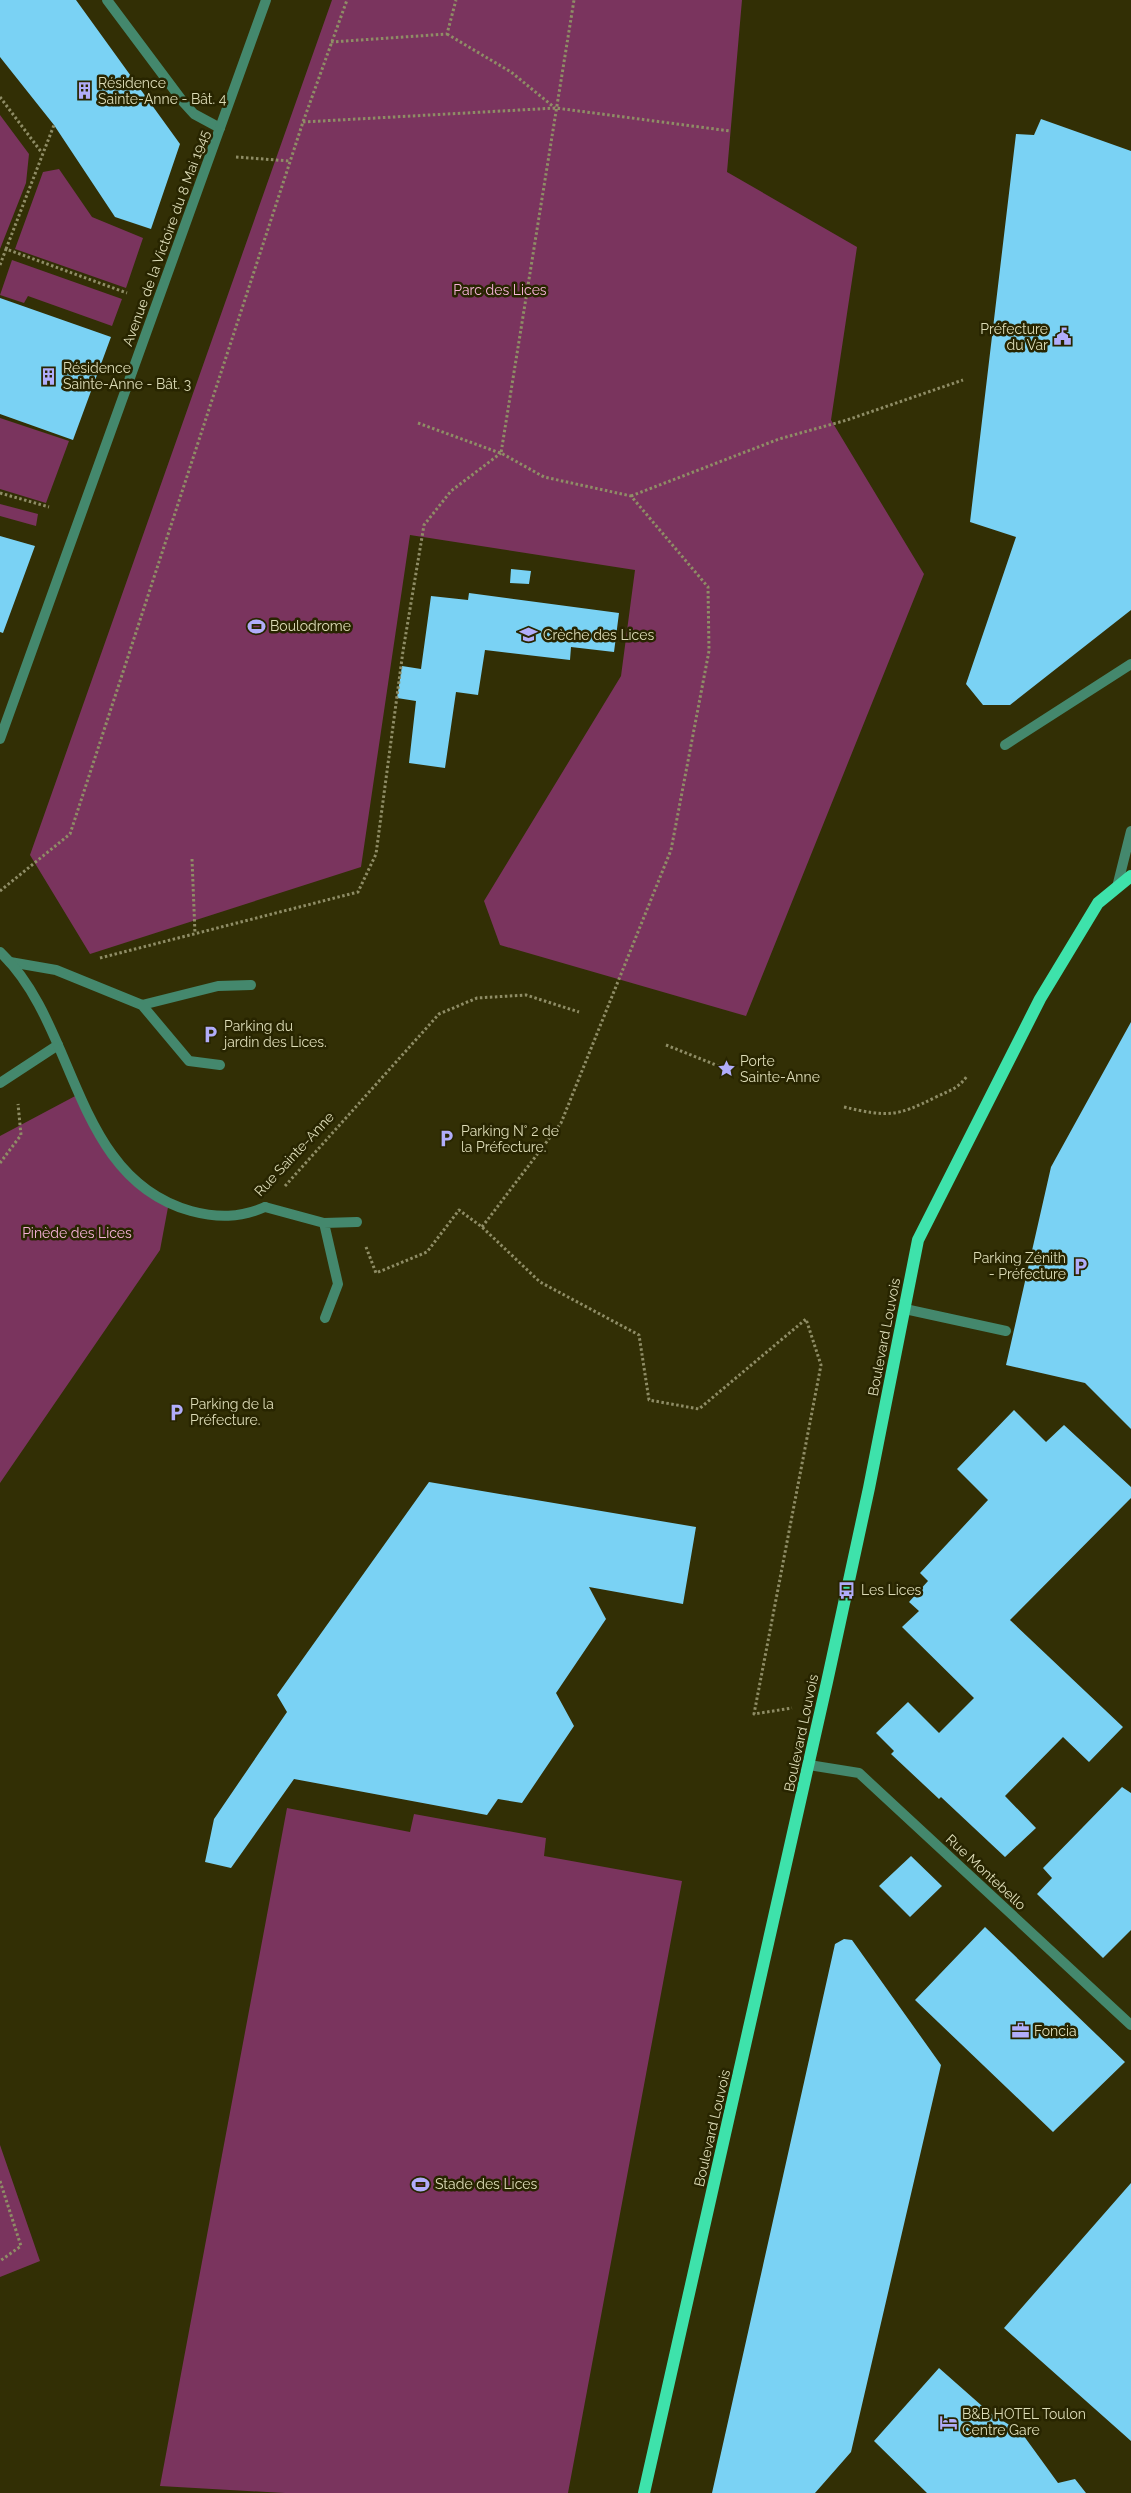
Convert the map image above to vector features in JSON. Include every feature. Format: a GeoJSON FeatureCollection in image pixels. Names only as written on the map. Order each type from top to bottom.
{"type":"FeatureCollection","features":[{"type":"Feature","properties":{"kind":"main road","name":"Boulevard Louvois"},"geometry":{"type":"LineString","coordinates":[[644,2493],[809,1765],[918,1240],[1040,999],[1098,903],[1131,876]]}},
{"type":"Feature","properties":{"kind":"street"},"geometry":{"type":"LineString","coordinates":[[107,0],[184,103],[194,114],[220,128]]}},
{"type":"Feature","properties":{"kind":"street","name":"Avenue de la Victoire du 8 Mai 1945"},"geometry":{"type":"LineString","coordinates":[[0,740],[266,0]]}},
{"type":"Feature","properties":{"kind":"street"},"geometry":{"type":"LineString","coordinates":[[1004,745],[1131,664]]}},
{"type":"Feature","properties":{"kind":"street"},"geometry":{"type":"LineString","coordinates":[[1117,887],[1131,831]]}},
{"type":"Feature","properties":{"kind":"street","name":"Rue Sainte-Anne"},"geometry":{"type":"LineString","coordinates":[[0,952],[10,962],[34,996],[79,1094],[106,1144],[123,1169],[144,1187],[180,1207],[208,1215],[242,1216],[265,1207]]}},
{"type":"Feature","properties":{"kind":"street"},"geometry":{"type":"LineString","coordinates":[[10,962],[56,970],[142,1005],[189,1061],[220,1065]]}},
{"type":"Feature","properties":{"kind":"street"},"geometry":{"type":"LineString","coordinates":[[142,1005],[218,986],[250,985]]}},
{"type":"Feature","properties":{"kind":"street"},"geometry":{"type":"LineString","coordinates":[[0,1083],[58,1045]]}},
{"type":"Feature","properties":{"kind":"street"},"geometry":{"type":"LineString","coordinates":[[265,1207],[324,1223],[357,1222]]}},
{"type":"Feature","properties":{"kind":"street"},"geometry":{"type":"LineString","coordinates":[[324,1223],[338,1284],[325,1318]]}},
{"type":"Feature","properties":{"kind":"street"},"geometry":{"type":"LineString","coordinates":[[904,1309],[1006,1331]]}},
{"type":"Feature","properties":{"kind":"street","name":"Rue Montebello"},"geometry":{"type":"LineString","coordinates":[[809,1765],[859,1773],[1131,2025]]}},
{"type":"Feature","properties":{"kind":"path"},"geometry":{"type":"LineString","coordinates":[[0,890],[70,834],[290,161],[346,0]]}},
{"type":"Feature","properties":{"kind":"path"},"geometry":{"type":"LineString","coordinates":[[447,34],[456,0]]}},
{"type":"Feature","properties":{"kind":"path"},"geometry":{"type":"LineString","coordinates":[[56,970],[358,892],[376,854],[403,651],[424,525],[451,491],[501,453],[574,0]]}},
{"type":"Feature","properties":{"kind":"path"},"geometry":{"type":"LineString","coordinates":[[331,42],[447,34],[511,72],[556,108]]}},
{"type":"Feature","properties":{"kind":"path"},"geometry":{"type":"LineString","coordinates":[[0,97],[42,153]]}},
{"type":"Feature","properties":{"kind":"path"},"geometry":{"type":"LineString","coordinates":[[303,122],[556,108],[730,131]]}},
{"type":"Feature","properties":{"kind":"path"},"geometry":{"type":"LineString","coordinates":[[0,264],[54,125]]}},
{"type":"Feature","properties":{"kind":"path"},"geometry":{"type":"LineString","coordinates":[[211,155],[290,161]]}},
{"type":"Feature","properties":{"kind":"path"},"geometry":{"type":"LineString","coordinates":[[6,249],[127,293]]}},
{"type":"Feature","properties":{"kind":"path"},"geometry":{"type":"LineString","coordinates":[[418,423],[501,453],[544,476],[632,496],[779,439],[847,420],[963,380]]}},
{"type":"Feature","properties":{"kind":"path"},"geometry":{"type":"LineString","coordinates":[[0,493],[48,507]]}},
{"type":"Feature","properties":{"kind":"path"},"geometry":{"type":"LineString","coordinates":[[482,1228],[561,1123],[671,850],[709,651],[708,588],[632,496]]}},
{"type":"Feature","properties":{"kind":"path"},"geometry":{"type":"LineString","coordinates":[[192,859],[195,934]]}},
{"type":"Feature","properties":{"kind":"path","name":"Rue Sainte-Anne"},"geometry":{"type":"LineString","coordinates":[[265,1207],[439,1014],[477,998],[526,995],[579,1012]]}},
{"type":"Feature","properties":{"kind":"path"},"geometry":{"type":"LineString","coordinates":[[666,1046],[726,1069]]}},
{"type":"Feature","properties":{"kind":"path"},"geometry":{"type":"LineString","coordinates":[[844,1107],[879,1115],[906,1112],[961,1086],[971,1071]]}},
{"type":"Feature","properties":{"kind":"path"},"geometry":{"type":"LineString","coordinates":[[0,1163],[21,1135],[19,1105]]}},
{"type":"Feature","properties":{"kind":"path"},"geometry":{"type":"LineString","coordinates":[[357,1222],[376,1273],[427,1252],[459,1210],[482,1228],[540,1282],[639,1335],[649,1400],[699,1409],[806,1319],[821,1365],[754,1714],[822,1703]]}},
{"type":"Feature","properties":{"kind":"path"},"geometry":{"type":"LineString","coordinates":[[0,2181],[21,2246],[0,2261]]}},
{"type":"Feature","properties":{"kind":"green space","name":"Parc des Lices"},"geometry":{"type":"Polygon","coordinates":[[[332,0],[742,0],[727,172],[857,247],[831,420],[924,574],[746,1016],[500,945],[484,901],[621,676],[635,570],[410,535],[361,867],[90,954],[30,855],[332,0]]]}},
{"type":"Feature","properties":{"kind":"green space"},"geometry":{"type":"Polygon","coordinates":[[[0,115],[29,154],[26,183],[0,249],[0,115]]]}},
{"type":"Feature","properties":{"kind":"green space"},"geometry":{"type":"Polygon","coordinates":[[[59,169],[92,217],[143,238],[126,288],[15,249],[43,172],[59,169]]]}},
{"type":"Feature","properties":{"kind":"green space"},"geometry":{"type":"Polygon","coordinates":[[[12,260],[122,299],[112,326],[28,296],[24,303],[0,295],[12,260]]]}},
{"type":"Feature","properties":{"kind":"green space"},"geometry":{"type":"Polygon","coordinates":[[[0,418],[69,441],[46,503],[0,489],[0,418]]]}},
{"type":"Feature","properties":{"kind":"green space"},"geometry":{"type":"Polygon","coordinates":[[[0,504],[38,514],[36,526],[0,516],[0,504]]]}},
{"type":"Feature","properties":{"kind":"green space","name":"Pinède des Lices"},"geometry":{"type":"Polygon","coordinates":[[[79,1094],[114,1157],[169,1202],[160,1250],[0,1483],[0,1136],[79,1094]]]}},
{"type":"Feature","properties":{"kind":"green space","name":"Stade des Lices"},"geometry":{"type":"Polygon","coordinates":[[[287,1808],[410,1832],[414,1814],[546,1838],[544,1856],[682,1881],[568,2493],[285,2493],[160,2486],[287,1808]]]}},
{"type":"Feature","properties":{"kind":"green space"},"geometry":{"type":"Polygon","coordinates":[[[0,2145],[40,2261],[0,2277],[0,2145]]]}},
{"type":"Feature","properties":{"kind":"building","name":"Résidence Sainte-Anne - Bât. 4"},"geometry":{"type":"Polygon","coordinates":[[[0,0],[76,0],[180,144],[151,229],[115,217],[54,125],[0,57],[0,0]]]}},
{"type":"Feature","properties":{"kind":"building","name":"Préfecture du Var"},"geometry":{"type":"Polygon","coordinates":[[[1041,119],[1131,151],[1131,610],[1010,705],[983,705],[966,684],[1016,537],[970,522],[1016,134],[1034,135],[1041,119]]]}},
{"type":"Feature","properties":{"kind":"building","name":"Résidence Sainte-Anne - Bât. 3"},"geometry":{"type":"Polygon","coordinates":[[[0,298],[111,337],[73,440],[0,414],[0,298]]]}},
{"type":"Feature","properties":{"kind":"building"},"geometry":{"type":"Polygon","coordinates":[[[0,536],[35,546],[3,633],[0,632],[0,536]]]}},
{"type":"Feature","properties":{"kind":"building"},"geometry":{"type":"Polygon","coordinates":[[[511,569],[531,571],[529,584],[510,583],[511,569]]]}},
{"type":"Feature","properties":{"kind":"building","name":"Crèche des Lices"},"geometry":{"type":"Polygon","coordinates":[[[469,593],[619,613],[614,652],[571,647],[570,660],[485,650],[478,695],[456,692],[445,768],[409,763],[416,701],[397,698],[402,666],[421,669],[431,596],[468,600],[469,593]]]}},
{"type":"Feature","properties":{"kind":"building","name":"Parking Zénith - Préfecture"},"geometry":{"type":"Polygon","coordinates":[[[1131,1022],[1131,1429],[1085,1383],[1006,1365],[1051,1167],[1131,1022]]]}},
{"type":"Feature","properties":{"kind":"building"},"geometry":{"type":"Polygon","coordinates":[[[1014,1410],[1046,1442],[1064,1425],[1131,1487],[1131,1498],[1010,1620],[1123,1727],[1089,1762],[1063,1737],[1005,1796],[1036,1828],[1005,1857],[941,1797],[939,1799],[891,1754],[894,1751],[876,1733],[908,1702],[939,1733],[974,1698],[902,1627],[919,1611],[909,1602],[928,1581],[920,1573],[988,1500],[957,1469],[1014,1410]]]}},
{"type":"Feature","properties":{"kind":"building"},"geometry":{"type":"Polygon","coordinates":[[[429,1482],[696,1527],[683,1604],[589,1587],[606,1619],[556,1693],[574,1726],[522,1803],[498,1799],[487,1815],[294,1779],[231,1868],[205,1862],[214,1819],[287,1712],[277,1695],[429,1482]]]}},
{"type":"Feature","properties":{"kind":"building"},"geometry":{"type":"Polygon","coordinates":[[[1122,1787],[1131,1793],[1131,1930],[1103,1958],[1037,1894],[1052,1878],[1043,1868],[1122,1787]]]}},
{"type":"Feature","properties":{"kind":"building"},"geometry":{"type":"Polygon","coordinates":[[[911,1856],[942,1886],[910,1917],[879,1886],[911,1856]]]}},
{"type":"Feature","properties":{"kind":"building","name":"Foncia"},"geometry":{"type":"Polygon","coordinates":[[[985,1927],[1125,2062],[1053,2132],[915,2000],[985,1927]]]}},
{"type":"Feature","properties":{"kind":"building"},"geometry":{"type":"Polygon","coordinates":[[[844,1939],[852,1940],[941,2065],[851,2452],[815,2493],[712,2493],[835,1944],[844,1939]]]}},
{"type":"Feature","properties":{"kind":"building"},"geometry":{"type":"Polygon","coordinates":[[[1131,2183],[1131,2441],[1004,2328],[1131,2183]]]}},
{"type":"Feature","properties":{"kind":"building","name":"B&B HOTEL Toulon Centre Gare"},"geometry":{"type":"Polygon","coordinates":[[[939,2368],[990,2413],[1021,2432],[1058,2483],[1075,2479],[1086,2493],[927,2493],[874,2441],[939,2368]]]}},
{"type":"Feature","properties":{"kind":"place","name":"Résidence Sainte-Anne - Bât. 4"},"geometry":{"type":"Point","coordinates":[84,91]}},
{"type":"Feature","properties":{"kind":"place","name":"Préfecture du Var"},"geometry":{"type":"Point","coordinates":[1062,337]}},
{"type":"Feature","properties":{"kind":"place","name":"Résidence Sainte-Anne - Bât. 3"},"geometry":{"type":"Point","coordinates":[49,376]}},
{"type":"Feature","properties":{"kind":"place","name":"Boulodrome"},"geometry":{"type":"Point","coordinates":[256,626]}},
{"type":"Feature","properties":{"kind":"place","name":"Crèche des Lices"},"geometry":{"type":"Point","coordinates":[529,635]}},
{"type":"Feature","properties":{"kind":"place","name":"Parking du jardin des Lices."},"geometry":{"type":"Point","coordinates":[210,1034]}},
{"type":"Feature","properties":{"kind":"place","name":"Porte Sainte-Anne"},"geometry":{"type":"Point","coordinates":[726,1069]}},
{"type":"Feature","properties":{"kind":"place","name":"Parking N° 2 de la Préfecture."},"geometry":{"type":"Point","coordinates":[447,1139]}},
{"type":"Feature","properties":{"kind":"place","name":"Parking Zénith - Préfecture"},"geometry":{"type":"Point","coordinates":[1080,1266]}},
{"type":"Feature","properties":{"kind":"place","name":"Parking de la Préfecture."},"geometry":{"type":"Point","coordinates":[176,1412]}},
{"type":"Feature","properties":{"kind":"place","name":"Les Lices"},"geometry":{"type":"Point","coordinates":[847,1590]}},
{"type":"Feature","properties":{"kind":"place","name":"Foncia"},"geometry":{"type":"Point","coordinates":[1020,2031]}},
{"type":"Feature","properties":{"kind":"place","name":"Stade des Lices"},"geometry":{"type":"Point","coordinates":[421,2184]}},
{"type":"Feature","properties":{"kind":"place","name":"B&B HOTEL Toulon Centre Gare"},"geometry":{"type":"Point","coordinates":[948,2422]}}]}
